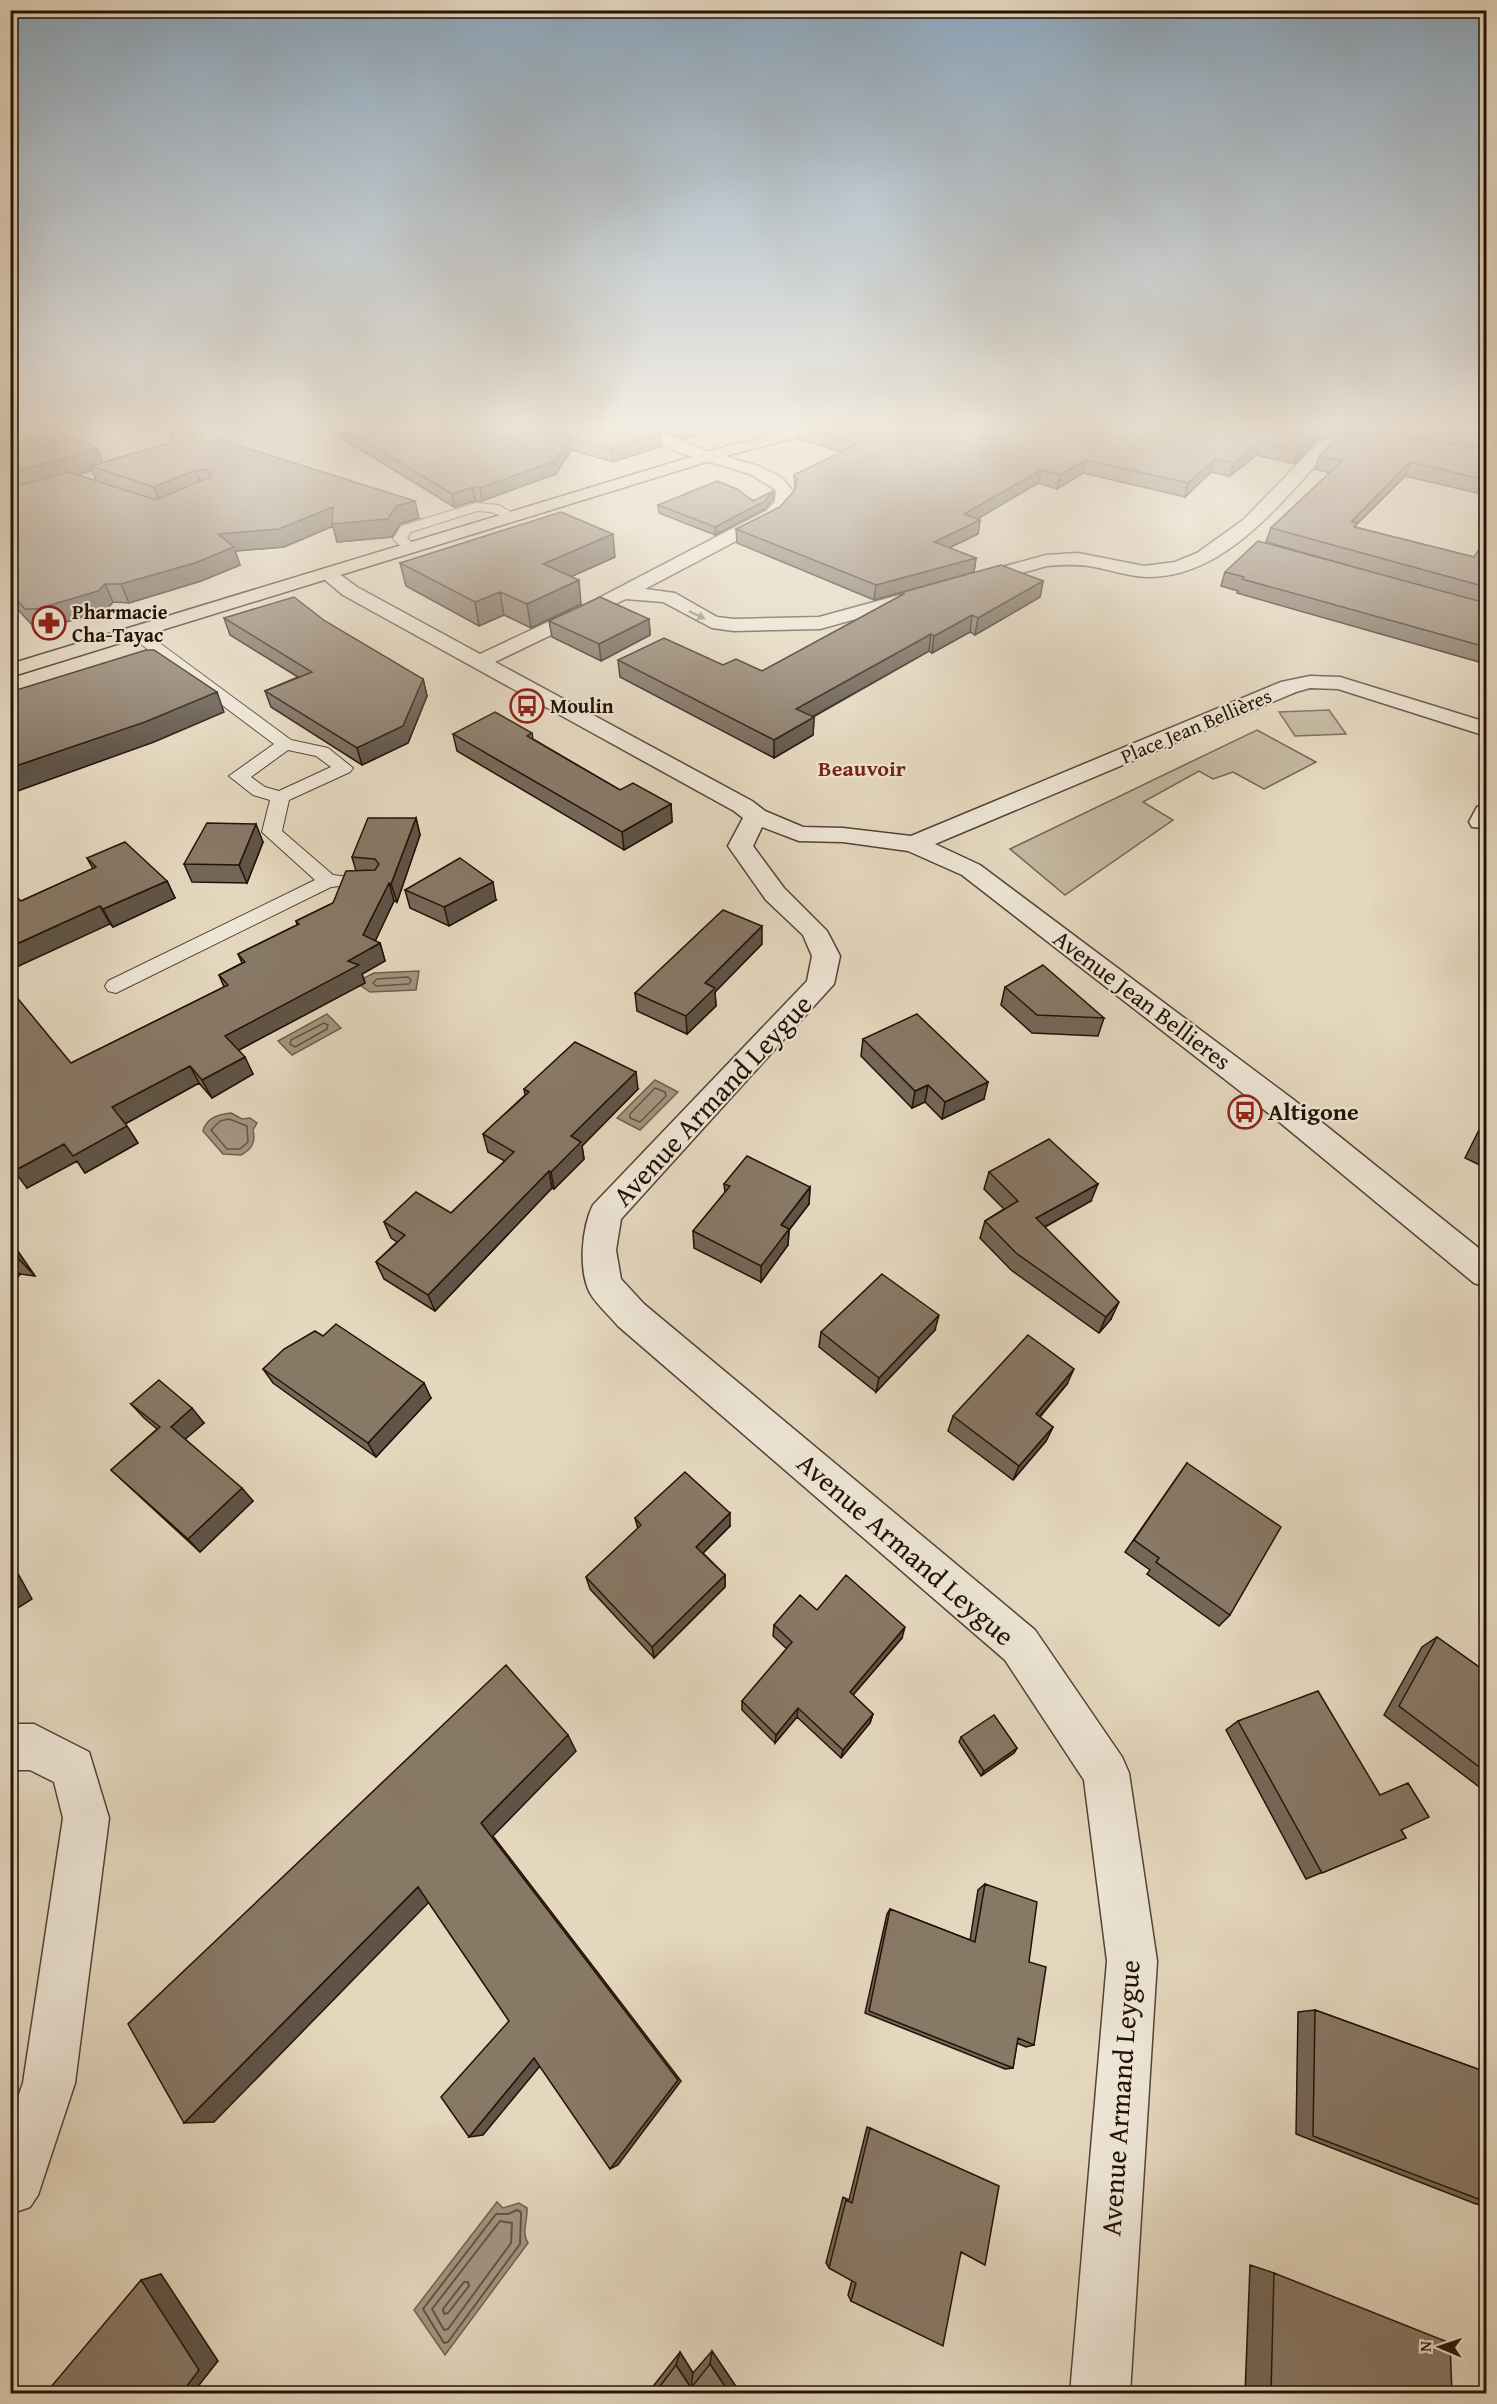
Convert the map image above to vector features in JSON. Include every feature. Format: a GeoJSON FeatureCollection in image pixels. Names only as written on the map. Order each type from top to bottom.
{"type":"FeatureCollection","features":[{"type":"Feature","properties":{"kind":"main road"},"geometry":{"type":"LineString","coordinates":[[10,671],[443,538]]}},
{"type":"Feature","properties":{"kind":"street"},"geometry":{"type":"LineString","coordinates":[[480,662],[623,593],[728,538]]}},
{"type":"Feature","properties":{"kind":"street"},"geometry":{"type":"LineString","coordinates":[[623,593],[668,597],[712,622],[734,625],[820,623],[1046,561],[1077,559],[1132,570],[1155,571],[1183,566],[1207,556],[1234,538]]}},
{"type":"Feature","properties":{"kind":"street"},"geometry":{"type":"LineString","coordinates":[[1231,541],[1254,547]]}},
{"type":"Feature","properties":{"kind":"street"},"geometry":{"type":"LineString","coordinates":[[668,597],[684,580],[688,559]]}},
{"type":"Feature","properties":{"kind":"street","name":"Avenue Jean Bellieres"},"geometry":{"type":"LineString","coordinates":[[327,574],[350,591],[743,806],[756,816],[799,834],[843,835],[914,844],[971,870],[1283,1108],[1486,1273]]}},
{"type":"Feature","properties":{"kind":"street"},"geometry":{"type":"LineString","coordinates":[[710,599],[719,606],[745,615],[755,623]]}},
{"type":"Feature","properties":{"kind":"street","name":"Place Jean Bellières"},"geometry":{"type":"LineString","coordinates":[[914,844],[1289,687],[1310,682],[1340,682],[1486,729]]}},
{"type":"Feature","properties":{"kind":"street","name":"Avenue Armand Leygue"},"geometry":{"type":"LineString","coordinates":[[756,816],[740,846],[775,894],[814,932],[826,956],[820,984],[605,1214],[599,1250],[604,1285],[631,1315],[1020,1646],[1106,1773],[1132,1961],[1100,2394]]}},
{"type":"Feature","properties":{"kind":"street"},"geometry":{"type":"LineString","coordinates":[[758,871],[774,849],[799,834]]}},
{"type":"Feature","properties":{"kind":"street"},"geometry":{"type":"LineString","coordinates":[[10,1747],[34,1747],[73,1768],[86,1818],[49,2083],[19,2176],[10,2187]]}},
{"type":"Feature","properties":{"kind":"lane"},"geometry":{"type":"LineString","coordinates":[[136,633],[285,744],[322,752],[344,768],[280,798],[259,791],[238,776],[252,769],[285,744]]}},
{"type":"Feature","properties":{"kind":"lane"},"geometry":{"type":"LineString","coordinates":[[280,798],[272,832],[328,881]]}},
{"type":"Feature","properties":{"kind":"lane"},"geometry":{"type":"LineString","coordinates":[[116,986],[328,881],[361,882]]}},
{"type":"Feature","properties":{"kind":"shaded area"},"geometry":{"type":"Polygon","coordinates":[[[1329,710],[1346,734],[1295,736],[1279,712],[1329,710]]]}},
{"type":"Feature","properties":{"kind":"shaded area"},"geometry":{"type":"Polygon","coordinates":[[[1257,730],[1316,762],[1264,789],[1233,772],[1213,779],[1199,771],[1143,802],[1173,820],[1065,895],[1010,849],[1257,730]]]}},
{"type":"Feature","properties":{"kind":"water"},"geometry":{"type":"Polygon","coordinates":[[[419,971],[416,990],[370,992],[361,986],[362,979],[374,973],[419,971]]]}},
{"type":"Feature","properties":{"kind":"water"},"geometry":{"type":"Polygon","coordinates":[[[327,1014],[341,1028],[292,1055],[278,1041],[327,1014]]]}},
{"type":"Feature","properties":{"kind":"water"},"geometry":{"type":"Polygon","coordinates":[[[655,1080],[678,1092],[640,1130],[617,1118],[655,1080]]]}},
{"type":"Feature","properties":{"kind":"water"},"geometry":{"type":"Polygon","coordinates":[[[231,1113],[242,1119],[250,1118],[257,1123],[253,1130],[252,1145],[241,1155],[223,1154],[203,1131],[207,1123],[214,1118],[231,1113]]]}},
{"type":"Feature","properties":{"kind":"water"},"geometry":{"type":"Polygon","coordinates":[[[497,2202],[503,2208],[519,2203],[527,2208],[525,2231],[528,2243],[445,2355],[414,2310],[497,2202]]]}},
{"type":"Feature","properties":{"kind":"building"},"geometry":{"type":"Polygon","coordinates":[[[10,538],[223,538],[234,547],[195,563],[121,584],[105,584],[98,591],[37,609],[25,609],[10,593],[10,538]]]}},
{"type":"Feature","properties":{"kind":"building"},"geometry":{"type":"Polygon","coordinates":[[[478,538],[603,538],[543,564],[579,580],[527,604],[500,592],[475,602],[400,563],[478,538]]]}},
{"type":"Feature","properties":{"kind":"building"},"geometry":{"type":"Polygon","coordinates":[[[759,538],[942,538],[934,542],[976,558],[876,585],[759,538]]]}},
{"type":"Feature","properties":{"kind":"building"},"geometry":{"type":"Polygon","coordinates":[[[1308,538],[1399,538],[1474,557],[1478,551],[1483,553],[1486,549],[1486,587],[1308,538]]]}},
{"type":"Feature","properties":{"kind":"building"},"geometry":{"type":"Polygon","coordinates":[[[1258,541],[1486,603],[1486,647],[1242,579],[1244,577],[1225,572],[1258,541]]]}},
{"type":"Feature","properties":{"kind":"building"},"geometry":{"type":"Polygon","coordinates":[[[1001,565],[1043,581],[978,618],[972,615],[934,636],[931,634],[796,709],[814,717],[774,740],[618,660],[664,638],[723,665],[736,659],[762,671],[904,594],[900,593],[1001,565]]]}},
{"type":"Feature","properties":{"kind":"building"},"geometry":{"type":"Polygon","coordinates":[[[294,597],[325,621],[423,679],[403,726],[357,748],[265,691],[312,672],[224,618],[294,597]]]}},
{"type":"Feature","properties":{"kind":"building"},"geometry":{"type":"Polygon","coordinates":[[[600,597],[649,619],[599,644],[549,621],[600,597]]]}},
{"type":"Feature","properties":{"kind":"building"},"geometry":{"type":"Polygon","coordinates":[[[146,650],[154,650],[217,692],[145,722],[10,768],[10,692],[146,650]]]}},
{"type":"Feature","properties":{"kind":"building"},"geometry":{"type":"Polygon","coordinates":[[[495,712],[532,733],[527,736],[620,790],[633,783],[671,804],[622,832],[453,734],[495,712]]]}},
{"type":"Feature","properties":{"kind":"building"},"geometry":{"type":"Polygon","coordinates":[[[368,818],[416,818],[391,884],[389,883],[363,935],[380,943],[348,961],[359,965],[225,1036],[245,1057],[202,1080],[190,1066],[112,1107],[127,1126],[73,1156],[64,1144],[14,1171],[10,1167],[10,1111],[15,1112],[10,1107],[10,989],[71,1063],[228,985],[219,975],[245,962],[238,954],[299,924],[296,921],[333,903],[346,871],[375,870],[379,864],[375,859],[352,857],[368,818]]]}},
{"type":"Feature","properties":{"kind":"building"},"geometry":{"type":"Polygon","coordinates":[[[207,823],[256,824],[239,865],[184,864],[207,823]]]}},
{"type":"Feature","properties":{"kind":"building"},"geometry":{"type":"Polygon","coordinates":[[[125,842],[167,881],[103,909],[100,906],[10,947],[10,891],[21,901],[96,867],[87,858],[125,842]]]}},
{"type":"Feature","properties":{"kind":"building"},"geometry":{"type":"Polygon","coordinates":[[[460,858],[493,882],[444,907],[405,890],[460,858]]]}},
{"type":"Feature","properties":{"kind":"building"},"geometry":{"type":"Polygon","coordinates":[[[723,910],[762,926],[705,983],[715,988],[686,1016],[635,993],[723,910]]]}},
{"type":"Feature","properties":{"kind":"building"},"geometry":{"type":"Polygon","coordinates":[[[1043,965],[1104,1018],[1037,1015],[1005,987],[1043,965]]]}},
{"type":"Feature","properties":{"kind":"building"},"geometry":{"type":"Polygon","coordinates":[[[917,1014],[988,1082],[945,1102],[928,1085],[915,1091],[863,1039],[917,1014]]]}},
{"type":"Feature","properties":{"kind":"building"},"geometry":{"type":"Polygon","coordinates":[[[575,1042],[636,1072],[571,1136],[581,1142],[551,1172],[549,1171],[428,1295],[376,1262],[405,1235],[384,1222],[416,1192],[451,1213],[514,1152],[483,1134],[529,1092],[524,1089],[575,1042]]]}},
{"type":"Feature","properties":{"kind":"building"},"geometry":{"type":"Polygon","coordinates":[[[1049,1139],[1098,1184],[1036,1218],[1119,1302],[1106,1317],[1016,1253],[985,1221],[1018,1201],[989,1172],[1049,1139]]]}},
{"type":"Feature","properties":{"kind":"building"},"geometry":{"type":"Polygon","coordinates":[[[747,1156],[810,1187],[781,1225],[789,1229],[761,1266],[693,1231],[730,1186],[724,1184],[747,1156]]]}},
{"type":"Feature","properties":{"kind":"building"},"geometry":{"type":"Polygon","coordinates":[[[10,1247],[16,1256],[10,1255],[10,1247]]]}},
{"type":"Feature","properties":{"kind":"building"},"geometry":{"type":"Polygon","coordinates":[[[882,1274],[939,1315],[879,1378],[821,1332],[882,1274]]]}},
{"type":"Feature","properties":{"kind":"building"},"geometry":{"type":"Polygon","coordinates":[[[336,1324],[424,1383],[368,1443],[263,1369],[284,1349],[315,1331],[323,1336],[336,1324]]]}},
{"type":"Feature","properties":{"kind":"building"},"geometry":{"type":"Polygon","coordinates":[[[1028,1335],[1074,1369],[1036,1414],[1053,1427],[1019,1466],[953,1416],[1028,1335]]]}},
{"type":"Feature","properties":{"kind":"building"},"geometry":{"type":"Polygon","coordinates":[[[159,1380],[192,1408],[171,1427],[242,1488],[188,1539],[111,1470],[160,1427],[131,1404],[159,1380]]]}},
{"type":"Feature","properties":{"kind":"building"},"geometry":{"type":"Polygon","coordinates":[[[1187,1463],[1281,1527],[1230,1615],[1156,1562],[1159,1558],[1134,1540],[1187,1463]]]}},
{"type":"Feature","properties":{"kind":"building"},"geometry":{"type":"Polygon","coordinates":[[[685,1472],[730,1513],[696,1547],[725,1575],[652,1647],[586,1577],[641,1525],[635,1518],[685,1472]]]}},
{"type":"Feature","properties":{"kind":"building"},"geometry":{"type":"Polygon","coordinates":[[[846,1575],[905,1627],[850,1692],[873,1714],[843,1750],[798,1708],[776,1735],[742,1701],[792,1642],[774,1625],[800,1595],[817,1610],[846,1575]]]}},
{"type":"Feature","properties":{"kind":"building"},"geometry":{"type":"Polygon","coordinates":[[[1437,1637],[1486,1672],[1486,1772],[1399,1706],[1437,1637]]]}},
{"type":"Feature","properties":{"kind":"building"},"geometry":{"type":"Polygon","coordinates":[[[506,1665],[568,1735],[481,1823],[678,2080],[610,2169],[534,2058],[469,2137],[441,2097],[509,2021],[418,1887],[184,2123],[128,2024],[506,1665]]]}},
{"type":"Feature","properties":{"kind":"building"},"geometry":{"type":"Polygon","coordinates":[[[1318,1691],[1380,1795],[1408,1783],[1429,1817],[1401,1830],[1406,1838],[1322,1873],[1238,1721],[1318,1691]]]}},
{"type":"Feature","properties":{"kind":"building"},"geometry":{"type":"Polygon","coordinates":[[[994,1715],[1017,1748],[984,1771],[961,1737],[994,1715]]]}},
{"type":"Feature","properties":{"kind":"building"},"geometry":{"type":"Polygon","coordinates":[[[985,1884],[1037,1902],[1029,1962],[1046,1967],[1034,2045],[1018,2038],[1013,2068],[869,2011],[890,1909],[975,1942],[985,1884]]]}},
{"type":"Feature","properties":{"kind":"building"},"geometry":{"type":"Polygon","coordinates":[[[1315,2010],[1486,2072],[1486,2202],[1313,2136],[1315,2010]]]}},
{"type":"Feature","properties":{"kind":"building"},"geometry":{"type":"Polygon","coordinates":[[[870,2128],[999,2186],[985,2265],[961,2252],[943,2346],[851,2301],[856,2283],[829,2268],[846,2200],[852,2203],[870,2128]]]}},
{"type":"Feature","properties":{"kind":"building"},"geometry":{"type":"Polygon","coordinates":[[[1274,2273],[1450,2343],[1452,2394],[1271,2394],[1274,2273]]]}},
{"type":"Feature","properties":{"kind":"building"},"geometry":{"type":"Polygon","coordinates":[[[141,2280],[199,2370],[181,2394],[45,2394],[141,2280]]]}},
{"type":"Feature","properties":{"kind":"building"},"geometry":{"type":"Polygon","coordinates":[[[710,2364],[730,2394],[654,2394],[676,2365],[691,2388],[710,2364]]]}},
{"type":"Feature","properties":{"kind":"place","name":"Pharmacie Cha-Tayac"},"geometry":{"type":"Point","coordinates":[49,623]}},
{"type":"Feature","properties":{"kind":"place","name":"Moulin"},"geometry":{"type":"Point","coordinates":[527,706]}},
{"type":"Feature","properties":{"kind":"place","name":"Altigone"},"geometry":{"type":"Point","coordinates":[1245,1112]}},
{"type":"Feature","properties":{"kind":"district","name":"Beauvoir"},"geometry":{"type":"Point","coordinates":[862,768]}}]}
